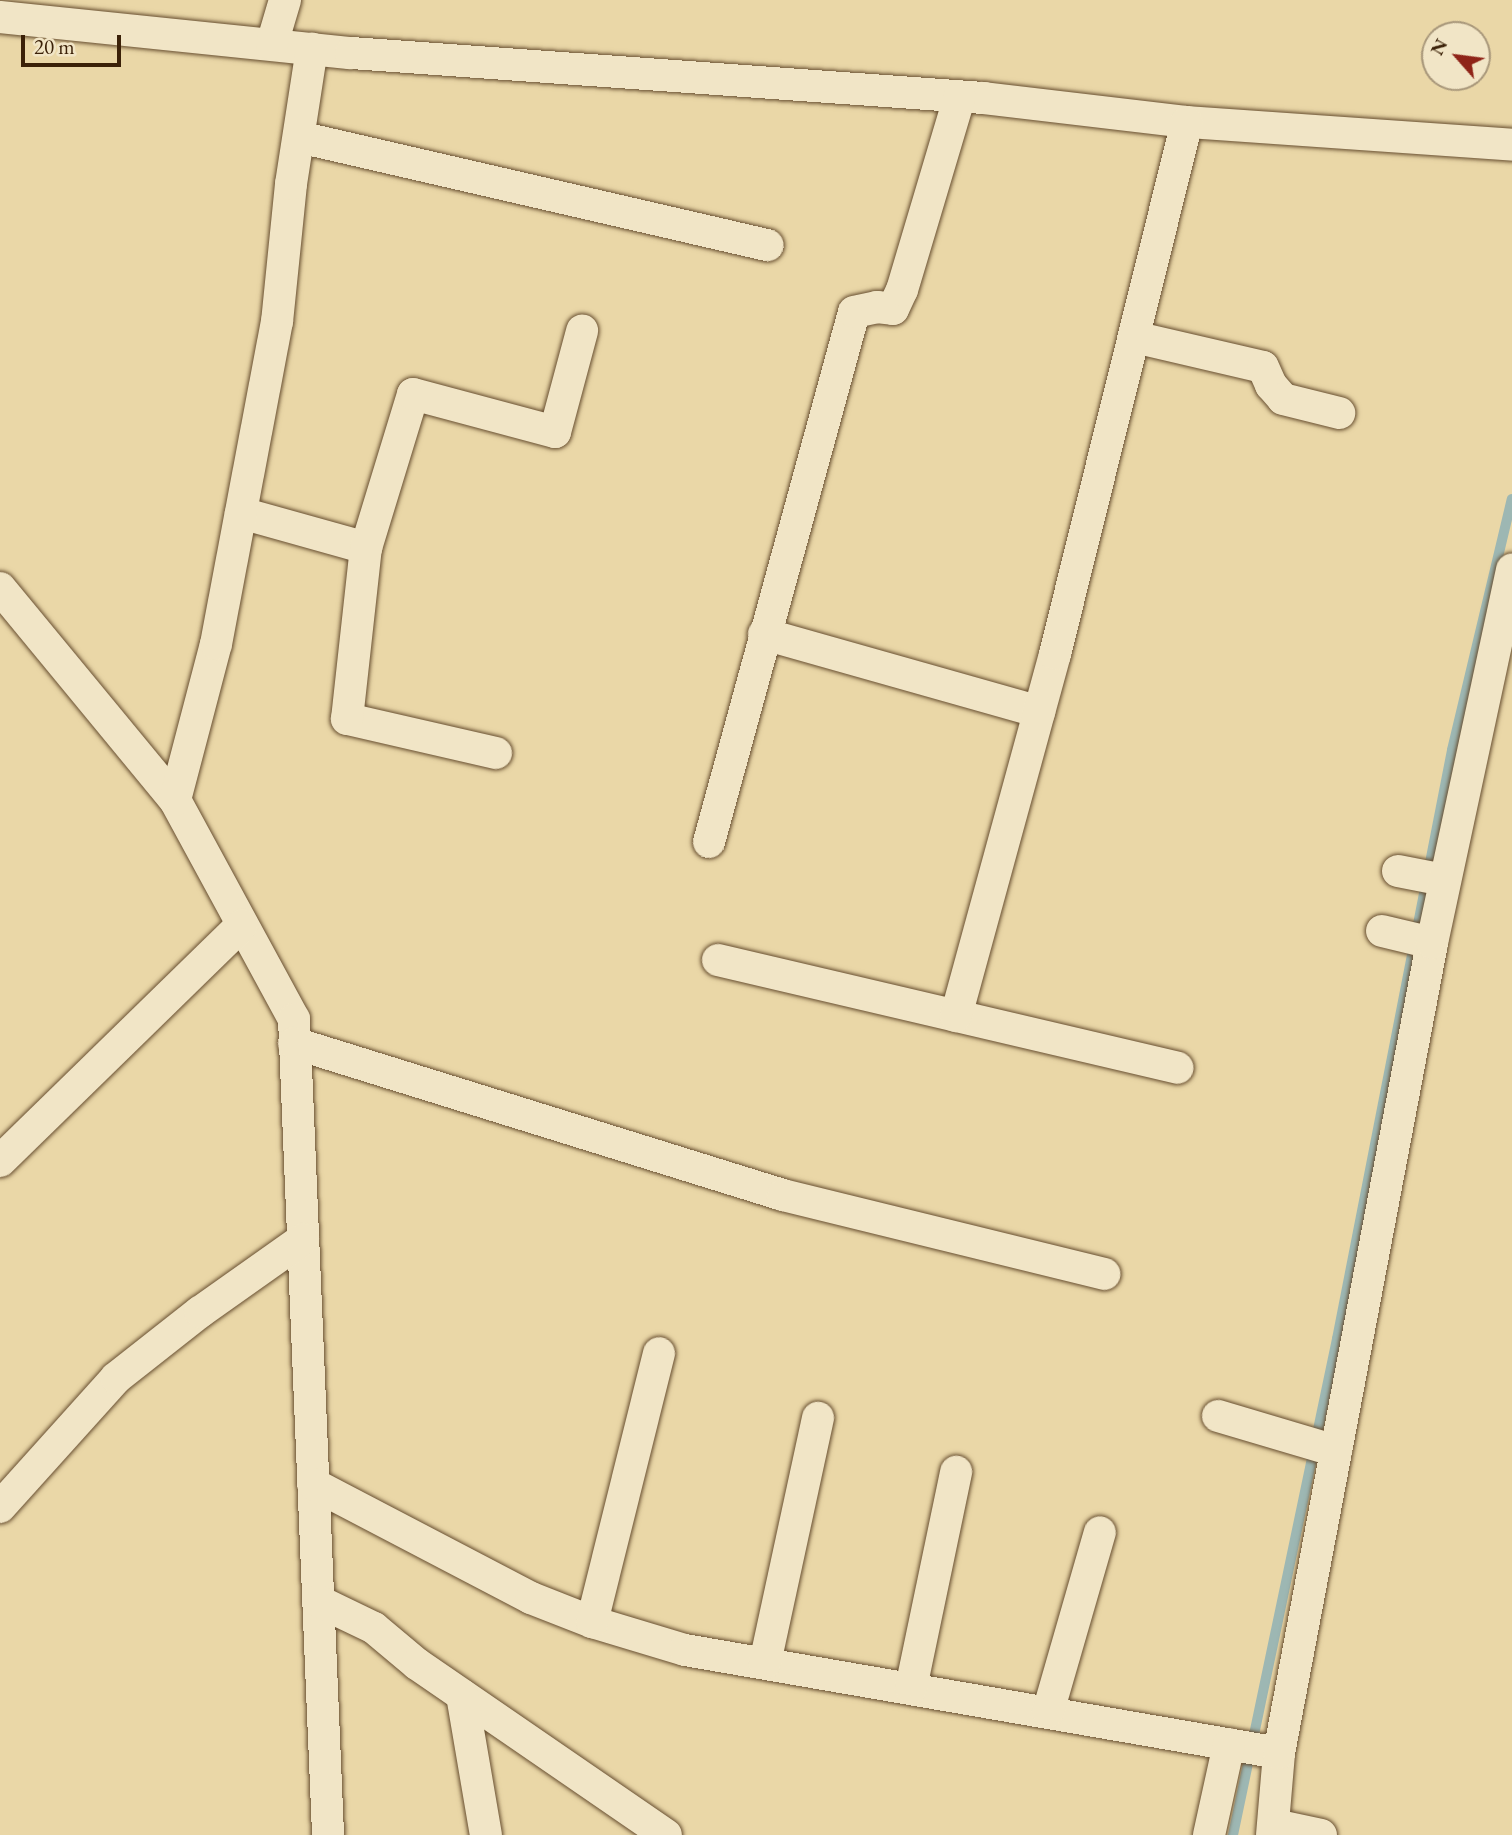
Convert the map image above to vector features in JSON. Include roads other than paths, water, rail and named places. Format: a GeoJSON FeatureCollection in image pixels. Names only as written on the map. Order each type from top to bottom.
{"type":"FeatureCollection","features":[{"type":"Feature","properties":{"kind":"street"},"geometry":{"type":"LineString","coordinates":[[272,44],[285,0]]}},
{"type":"Feature","properties":{"kind":"street"},"geometry":{"type":"LineString","coordinates":[[0,17],[312,49],[960,96],[1187,122],[1512,145]]}},
{"type":"Feature","properties":{"kind":"street"},"geometry":{"type":"LineString","coordinates":[[175,800],[216,644],[276,322],[312,49]]}},
{"type":"Feature","properties":{"kind":"street"},"geometry":{"type":"LineString","coordinates":[[709,842],[854,312],[877,307],[893,309],[902,290],[960,96]]}},
{"type":"Feature","properties":{"kind":"street"},"geometry":{"type":"LineString","coordinates":[[956,1016],[1039,712],[1187,122]]}},
{"type":"Feature","properties":{"kind":"street"},"geometry":{"type":"LineString","coordinates":[[299,137],[768,245]]}},
{"type":"Feature","properties":{"kind":"street"},"geometry":{"type":"LineString","coordinates":[[496,753],[347,719],[366,548],[413,394],[555,432],[582,331]]}},
{"type":"Feature","properties":{"kind":"street"},"geometry":{"type":"LineString","coordinates":[[1134,337],[1263,367],[1271,385],[1283,399],[1339,413]]}},
{"type":"Feature","properties":{"kind":"street"},"geometry":{"type":"LineString","coordinates":[[241,513],[366,548]]}},
{"type":"Feature","properties":{"kind":"street"},"geometry":{"type":"LineString","coordinates":[[1209,1835],[1253,1749],[1324,1447],[1411,938],[1424,876],[1512,569]]}},
{"type":"Feature","properties":{"kind":"street"},"geometry":{"type":"LineString","coordinates":[[0,588],[175,800],[294,1019],[328,1835]]}},
{"type":"Feature","properties":{"kind":"street"},"geometry":{"type":"LineString","coordinates":[[764,634],[1039,712]]}},
{"type":"Feature","properties":{"kind":"street"},"geometry":{"type":"LineString","coordinates":[[0,1161],[242,925]]}},
{"type":"Feature","properties":{"kind":"street"},"geometry":{"type":"LineString","coordinates":[[718,960],[1177,1068]]}},
{"type":"Feature","properties":{"kind":"street"},"geometry":{"type":"LineString","coordinates":[[294,1043],[783,1195],[1104,1274]]}},
{"type":"Feature","properties":{"kind":"street"},"geometry":{"type":"LineString","coordinates":[[0,1507],[116,1378],[200,1312],[303,1239]]}},
{"type":"Feature","properties":{"kind":"street"},"geometry":{"type":"LineString","coordinates":[[592,1622],[659,1353]]}},
{"type":"Feature","properties":{"kind":"street"},"geometry":{"type":"LineString","coordinates":[[1218,1416],[1324,1447]]}},
{"type":"Feature","properties":{"kind":"street"},"geometry":{"type":"LineString","coordinates":[[765,1663],[818,1418]]}},
{"type":"Feature","properties":{"kind":"street"},"geometry":{"type":"LineString","coordinates":[[911,1688],[956,1472]]}},
{"type":"Feature","properties":{"kind":"street"},"geometry":{"type":"LineString","coordinates":[[313,1484],[496,1581],[592,1622],[685,1650],[1253,1749]]}},
{"type":"Feature","properties":{"kind":"street"},"geometry":{"type":"LineString","coordinates":[[1048,1712],[1100,1532]]}},
{"type":"Feature","properties":{"kind":"street"},"geometry":{"type":"LineString","coordinates":[[318,1601],[374,1628],[417,1664],[641,1824],[666,1835]]}},
{"type":"Feature","properties":{"kind":"street"},"geometry":{"type":"LineString","coordinates":[[462,1695],[486,1835]]}},
{"type":"Feature","properties":{"kind":"street"},"geometry":{"type":"LineString","coordinates":[[1253,1749],[1273,1830],[1321,1835]]}},
{"type":"Feature","properties":{"kind":"waterway"},"geometry":{"type":"LineString","coordinates":[[1233,1835],[1337,1339],[1452,750],[1512,499]]}}]}
